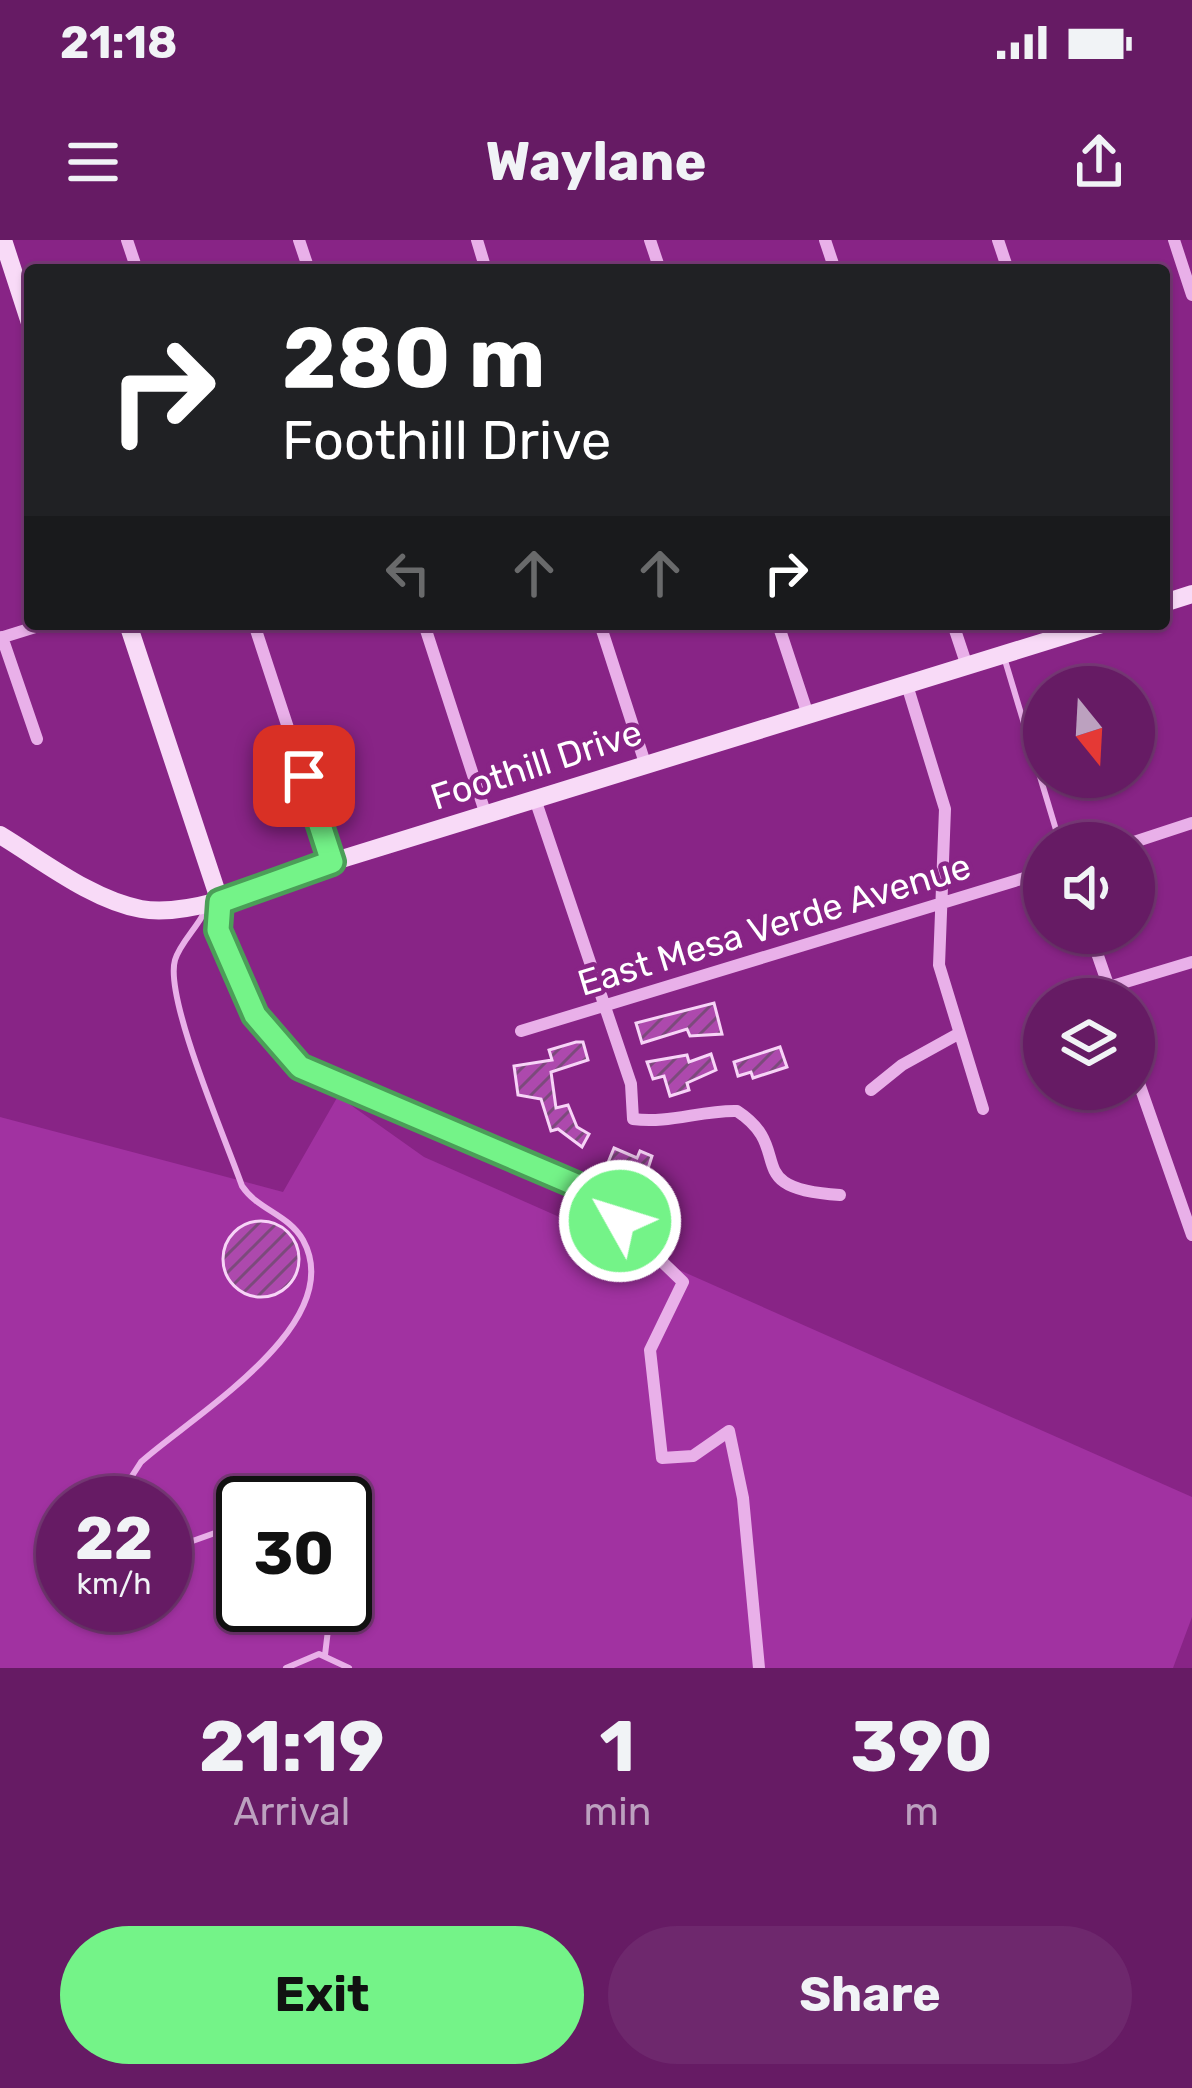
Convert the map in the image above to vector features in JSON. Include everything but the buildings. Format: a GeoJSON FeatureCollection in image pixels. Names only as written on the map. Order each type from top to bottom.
{"type":"FeatureCollection","features":[{"type":"Feature","properties":{"kind":"street"},"geometry":{"type":"LineString","coordinates":[[3,240],[24,305]]}},
{"type":"Feature","properties":{"kind":"street"},"geometry":{"type":"LineString","coordinates":[[1174,240],[1192,295]]}},
{"type":"Feature","properties":{"kind":"street"},"geometry":{"type":"LineString","coordinates":[[130,630],[214,902],[218,930],[255,1015],[300,1067],[588,1190],[683,1282],[650,1349],[662,1458],[693,1456],[729,1432],[743,1498],[759,1668]]}},
{"type":"Feature","properties":{"kind":"street"},"geometry":{"type":"LineString","coordinates":[[256,630],[332,862]]}},
{"type":"Feature","properties":{"kind":"street"},"geometry":{"type":"LineString","coordinates":[[426,630],[487,815]]}},
{"type":"Feature","properties":{"kind":"street"},"geometry":{"type":"LineString","coordinates":[[602,630],[645,763]]}},
{"type":"Feature","properties":{"kind":"street"},"geometry":{"type":"LineString","coordinates":[[780,630],[808,716]]}},
{"type":"Feature","properties":{"kind":"street"},"geometry":{"type":"LineString","coordinates":[[955,630],[968,666]]}},
{"type":"Feature","properties":{"kind":"street","name":"Foothill Drive"},"geometry":{"type":"LineString","coordinates":[[0,835],[82,885],[143,910],[214,902],[645,763],[1084,630]]}},
{"type":"Feature","properties":{"kind":"street"},"geometry":{"type":"LineString","coordinates":[[1,637],[37,740]]}},
{"type":"Feature","properties":{"kind":"street"},"geometry":{"type":"LineString","coordinates":[[908,685],[945,809],[940,964],[983,1109]]}},
{"type":"Feature","properties":{"kind":"street"},"geometry":{"type":"LineString","coordinates":[[535,799],[632,1084],[633,1119],[666,1122],[712,1111],[737,1112],[764,1140],[774,1177],[786,1188],[840,1196]]}},
{"type":"Feature","properties":{"kind":"street"},"geometry":{"type":"LineString","coordinates":[[1155,835],[1192,823]]}},
{"type":"Feature","properties":{"kind":"street","name":"East Mesa Verde Avenue"},"geometry":{"type":"LineString","coordinates":[[520,1031],[1023,879]]}},
{"type":"Feature","properties":{"kind":"street"},"geometry":{"type":"LineString","coordinates":[[1150,978],[1192,962]]}},
{"type":"Feature","properties":{"kind":"street"},"geometry":{"type":"LineString","coordinates":[[871,1090],[902,1064],[958,1034]]}},
{"type":"Feature","properties":{"kind":"street"},"geometry":{"type":"LineString","coordinates":[[1148,1110],[1192,1235]]}},
{"type":"Feature","properties":{"kind":"lane"},"geometry":{"type":"LineString","coordinates":[[1004,656],[1054,822]]}},
{"type":"Feature","properties":{"kind":"lane"},"geometry":{"type":"LineString","coordinates":[[132,1476],[141,1462],[244,1382],[292,1321],[312,1281],[312,1262],[294,1228],[251,1201],[242,1186],[177,1013],[171,983],[176,956],[214,902]]}},
{"type":"Feature","properties":{"kind":"lane"},"geometry":{"type":"LineString","coordinates":[[326,1655],[328,1632]]}},
{"type":"Feature","properties":{"kind":"lane"},"geometry":{"type":"LineString","coordinates":[[286,1668],[308,1655],[326,1655],[349,1668]]}},
{"type":"Feature","properties":{"kind":"shaded area"},"geometry":{"type":"Polygon","coordinates":[[[338,1096],[424,1157],[1192,1497],[1192,1617],[1173,1668],[0,1668],[0,1117],[283,1192],[338,1096]]]}},
{"type":"Feature","properties":{"kind":"route"},"geometry":{"type":"LineString","coordinates":[[304,776],[332,862],[220,902],[218,930],[255,1015],[300,1067],[588,1190],[620,1221]]}}]}
